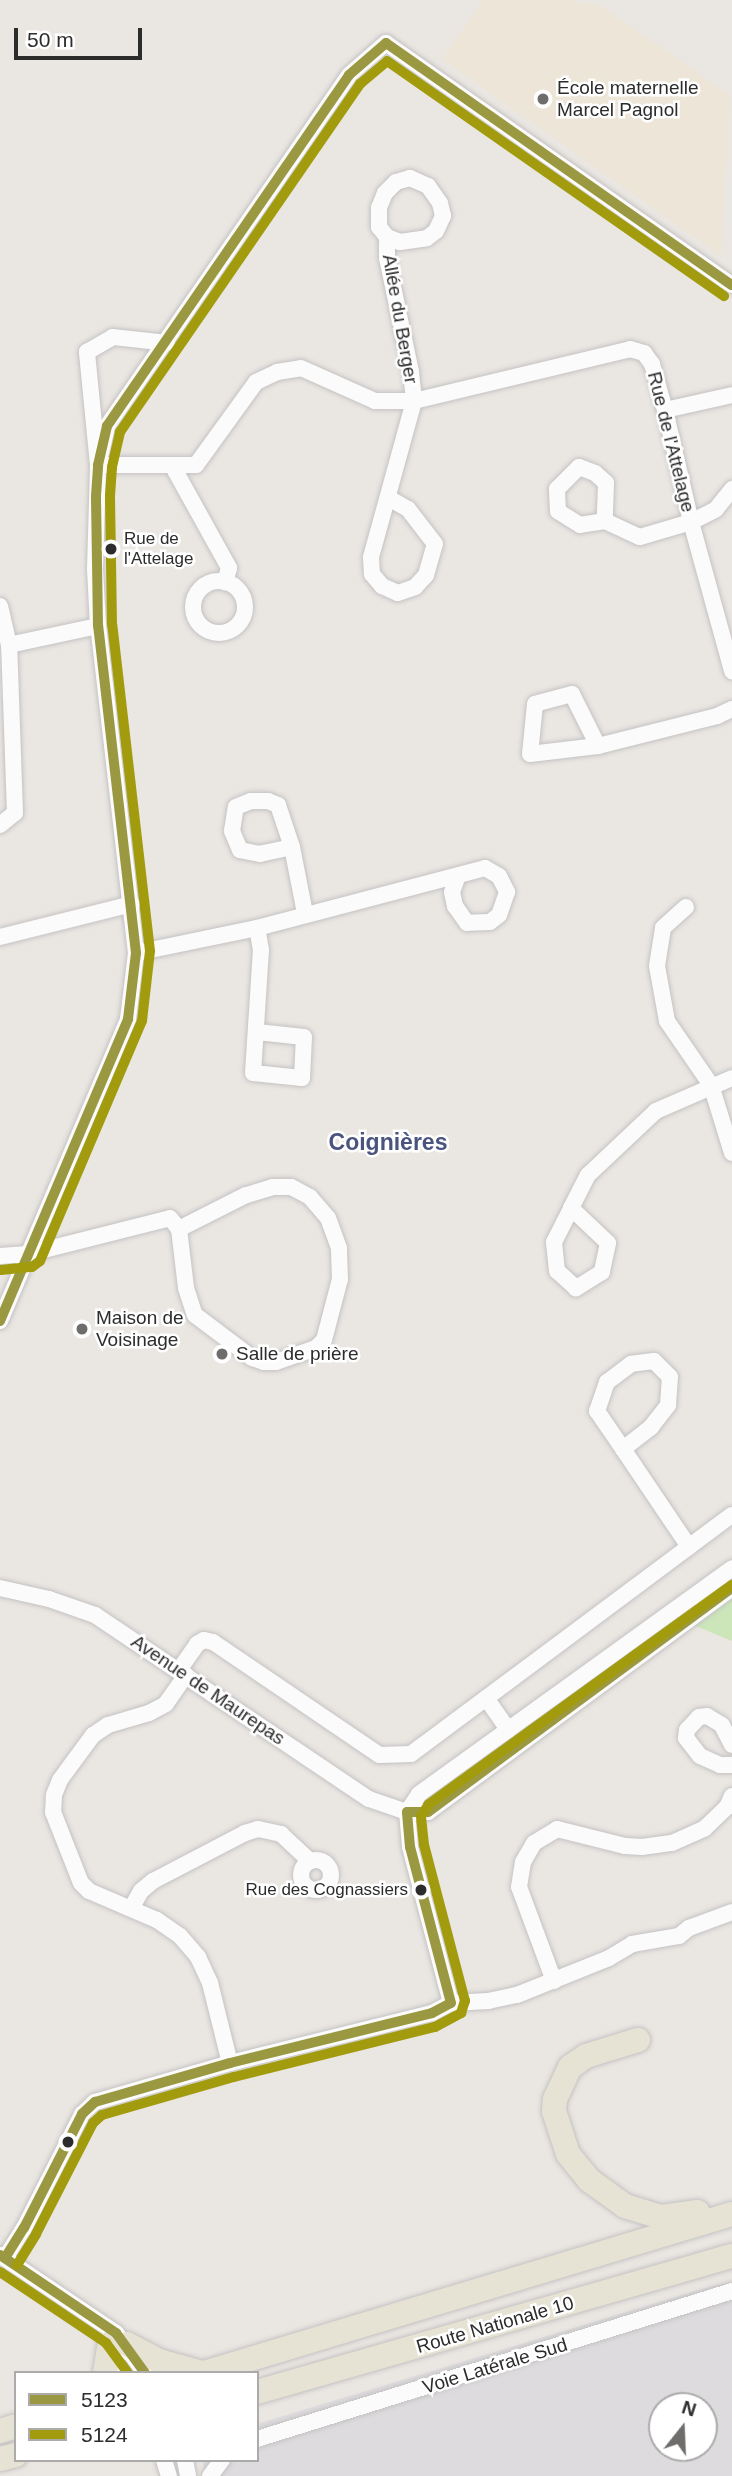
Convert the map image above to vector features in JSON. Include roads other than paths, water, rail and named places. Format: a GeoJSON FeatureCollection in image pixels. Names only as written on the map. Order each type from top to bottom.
{"type":"FeatureCollection","features":[{"type":"Feature","properties":{"kind":"main road"},"geometry":{"type":"LineString","coordinates":[[638,2040],[586,2056],[570,2067],[555,2099],[554,2111],[568,2154],[589,2180],[625,2206],[662,2217],[699,2212],[726,2216]]}},
{"type":"Feature","properties":{"kind":"main road"},"geometry":{"type":"LineString","coordinates":[[216,2371],[241,2367],[726,2216]]}},
{"type":"Feature","properties":{"kind":"main road","name":"Route Nationale 10"},"geometry":{"type":"LineString","coordinates":[[259,2391],[724,2262]]}},
{"type":"Feature","properties":{"kind":"main road"},"geometry":{"type":"LineString","coordinates":[[105,2371],[113,2337],[159,2361],[196,2371]]}},
{"type":"Feature","properties":{"kind":"street"},"geometry":{"type":"LineString","coordinates":[[98,465],[107,426],[167,343],[349,75],[386,43],[732,285]]}},
{"type":"Feature","properties":{"kind":"street","name":"Allée du Berger"},"geometry":{"type":"LineString","coordinates":[[387,237],[400,242],[426,238],[436,232],[443,216],[440,203],[428,186],[410,178],[396,182],[385,193],[379,208],[379,227],[387,237],[387,258],[411,372],[414,401]]}},
{"type":"Feature","properties":{"kind":"street"},"geometry":{"type":"LineString","coordinates":[[0,1321],[128,1019],[136,953],[99,626],[95,569],[98,465],[87,352],[113,337],[167,343]]}},
{"type":"Feature","properties":{"kind":"street","name":"Rue de l'Attelage"},"geometry":{"type":"LineString","coordinates":[[98,465],[196,466],[256,382],[277,372],[301,368],[375,401],[414,401],[630,349],[644,353],[652,364],[665,410],[691,523],[732,671]]}},
{"type":"Feature","properties":{"kind":"street"},"geometry":{"type":"LineString","coordinates":[[665,410],[732,395]]}},
{"type":"Feature","properties":{"kind":"street"},"geometry":{"type":"LineString","coordinates":[[390,499],[408,509],[435,544],[426,575],[415,587],[398,593],[382,586],[372,574],[371,557],[390,499],[414,401]]}},
{"type":"Feature","properties":{"kind":"street"},"geometry":{"type":"LineString","coordinates":[[172,465],[229,568],[225,582]]}},
{"type":"Feature","properties":{"kind":"street"},"geometry":{"type":"LineString","coordinates":[[605,521],[640,537],[691,523],[716,509],[732,489]]}},
{"type":"Feature","properties":{"kind":"street"},"geometry":{"type":"LineString","coordinates":[[0,606],[9,645],[7,777],[15,813],[0,825]]}},
{"type":"Feature","properties":{"kind":"street"},"geometry":{"type":"LineString","coordinates":[[9,645],[99,626]]}},
{"type":"Feature","properties":{"kind":"street"},"geometry":{"type":"LineString","coordinates":[[598,746],[572,694],[535,704],[530,754],[598,746],[717,716],[732,709]]}},
{"type":"Feature","properties":{"kind":"street"},"geometry":{"type":"LineString","coordinates":[[292,847],[305,913]]}},
{"type":"Feature","properties":{"kind":"street"},"geometry":{"type":"LineString","coordinates":[[136,953],[257,928],[415,884],[457,878]]}},
{"type":"Feature","properties":{"kind":"street"},"geometry":{"type":"LineString","coordinates":[[0,937],[132,904]]}},
{"type":"Feature","properties":{"kind":"street"},"geometry":{"type":"LineString","coordinates":[[686,908],[663,928],[657,966],[667,1021],[711,1085],[732,1153]]}},
{"type":"Feature","properties":{"kind":"street"},"geometry":{"type":"LineString","coordinates":[[257,928],[261,950],[257,1032]]}},
{"type":"Feature","properties":{"kind":"street"},"geometry":{"type":"LineString","coordinates":[[571,1208],[608,1243],[602,1272],[576,1288],[557,1271],[554,1242],[571,1208],[589,1175],[656,1111],[732,1078]]}},
{"type":"Feature","properties":{"kind":"street"},"geometry":{"type":"LineString","coordinates":[[0,1256],[28,1254],[156,1220],[170,1219],[179,1228],[186,1288],[195,1315],[252,1358],[264,1362],[286,1359],[316,1348],[324,1340],[340,1279],[339,1248],[328,1219],[310,1197],[291,1187],[273,1187],[246,1195],[179,1228]]}},
{"type":"Feature","properties":{"kind":"street"},"geometry":{"type":"LineString","coordinates":[[623,1449],[651,1427],[668,1405],[670,1377],[653,1361],[631,1364],[607,1382],[597,1411],[689,1547]]}},
{"type":"Feature","properties":{"kind":"street"},"geometry":{"type":"LineString","coordinates":[[230,2063],[211,1983],[198,1957],[180,1936],[132,1907],[89,1891],[81,1883],[56,1823],[54,1795],[66,1769],[93,1735],[108,1725],[149,1713],[166,1704],[197,1644],[204,1640],[214,1642],[379,1755],[411,1754],[732,1515]]}},
{"type":"Feature","properties":{"kind":"street"},"geometry":{"type":"LineString","coordinates":[[451,2003],[410,1847],[407,1812],[419,1794],[732,1568]]}},
{"type":"Feature","properties":{"kind":"street","name":"Avenue de Maurepas"},"geometry":{"type":"LineString","coordinates":[[0,1588],[49,1599],[95,1615],[369,1798],[407,1812]]}},
{"type":"Feature","properties":{"kind":"street"},"geometry":{"type":"LineString","coordinates":[[407,1812],[428,1812],[732,1588]]}},
{"type":"Feature","properties":{"kind":"street"},"geometry":{"type":"LineString","coordinates":[[486,1698],[508,1730]]}},
{"type":"Feature","properties":{"kind":"street"},"geometry":{"type":"LineString","coordinates":[[732,1745],[722,1725],[707,1716],[699,1717],[687,1730],[686,1738],[700,1756],[720,1765],[732,1765]]}},
{"type":"Feature","properties":{"kind":"street"},"geometry":{"type":"LineString","coordinates":[[554,1981],[519,1887],[523,1862],[534,1843],[557,1829],[625,1846],[672,1843],[705,1828],[727,1807],[732,1796]]}},
{"type":"Feature","properties":{"kind":"street"},"geometry":{"type":"LineString","coordinates":[[132,1907],[141,1891],[153,1881],[258,1829],[281,1834],[310,1861]]}},
{"type":"Feature","properties":{"kind":"street"},"geometry":{"type":"LineString","coordinates":[[143,2371],[113,2337],[3,2257],[87,2107],[114,2094],[432,2014],[451,2003],[488,2001],[554,1981],[609,1958],[632,1944],[679,1936],[689,1928],[732,1912]]}},
{"type":"Feature","properties":{"kind":"street","name":"Voie Latérale Sud"},"geometry":{"type":"LineString","coordinates":[[261,2440],[732,2291]]}},
{"type":"Feature","properties":{"kind":"street"},"geometry":{"type":"LineString","coordinates":[[113,2337],[121,2371]]}},
{"type":"Feature","properties":{"kind":"place","name":"École maternelle Marcel Pagnol"},"geometry":{"type":"Point","coordinates":[543,99]}},
{"type":"Feature","properties":{"kind":"place","name":"Rue de l'Attelage"},"geometry":{"type":"Point","coordinates":[111,549]}},
{"type":"Feature","properties":{"kind":"place","name":"Maison de Voisinage"},"geometry":{"type":"Point","coordinates":[82,1329]}},
{"type":"Feature","properties":{"kind":"place","name":"Salle de prière"},"geometry":{"type":"Point","coordinates":[222,1354]}},
{"type":"Feature","properties":{"kind":"place","name":"Rue des Cognassiers"},"geometry":{"type":"Point","coordinates":[421,1890]}},
{"type":"Feature","properties":{"kind":"district","name":"Coignières"},"geometry":{"type":"Point","coordinates":[388,1142]}}]}
